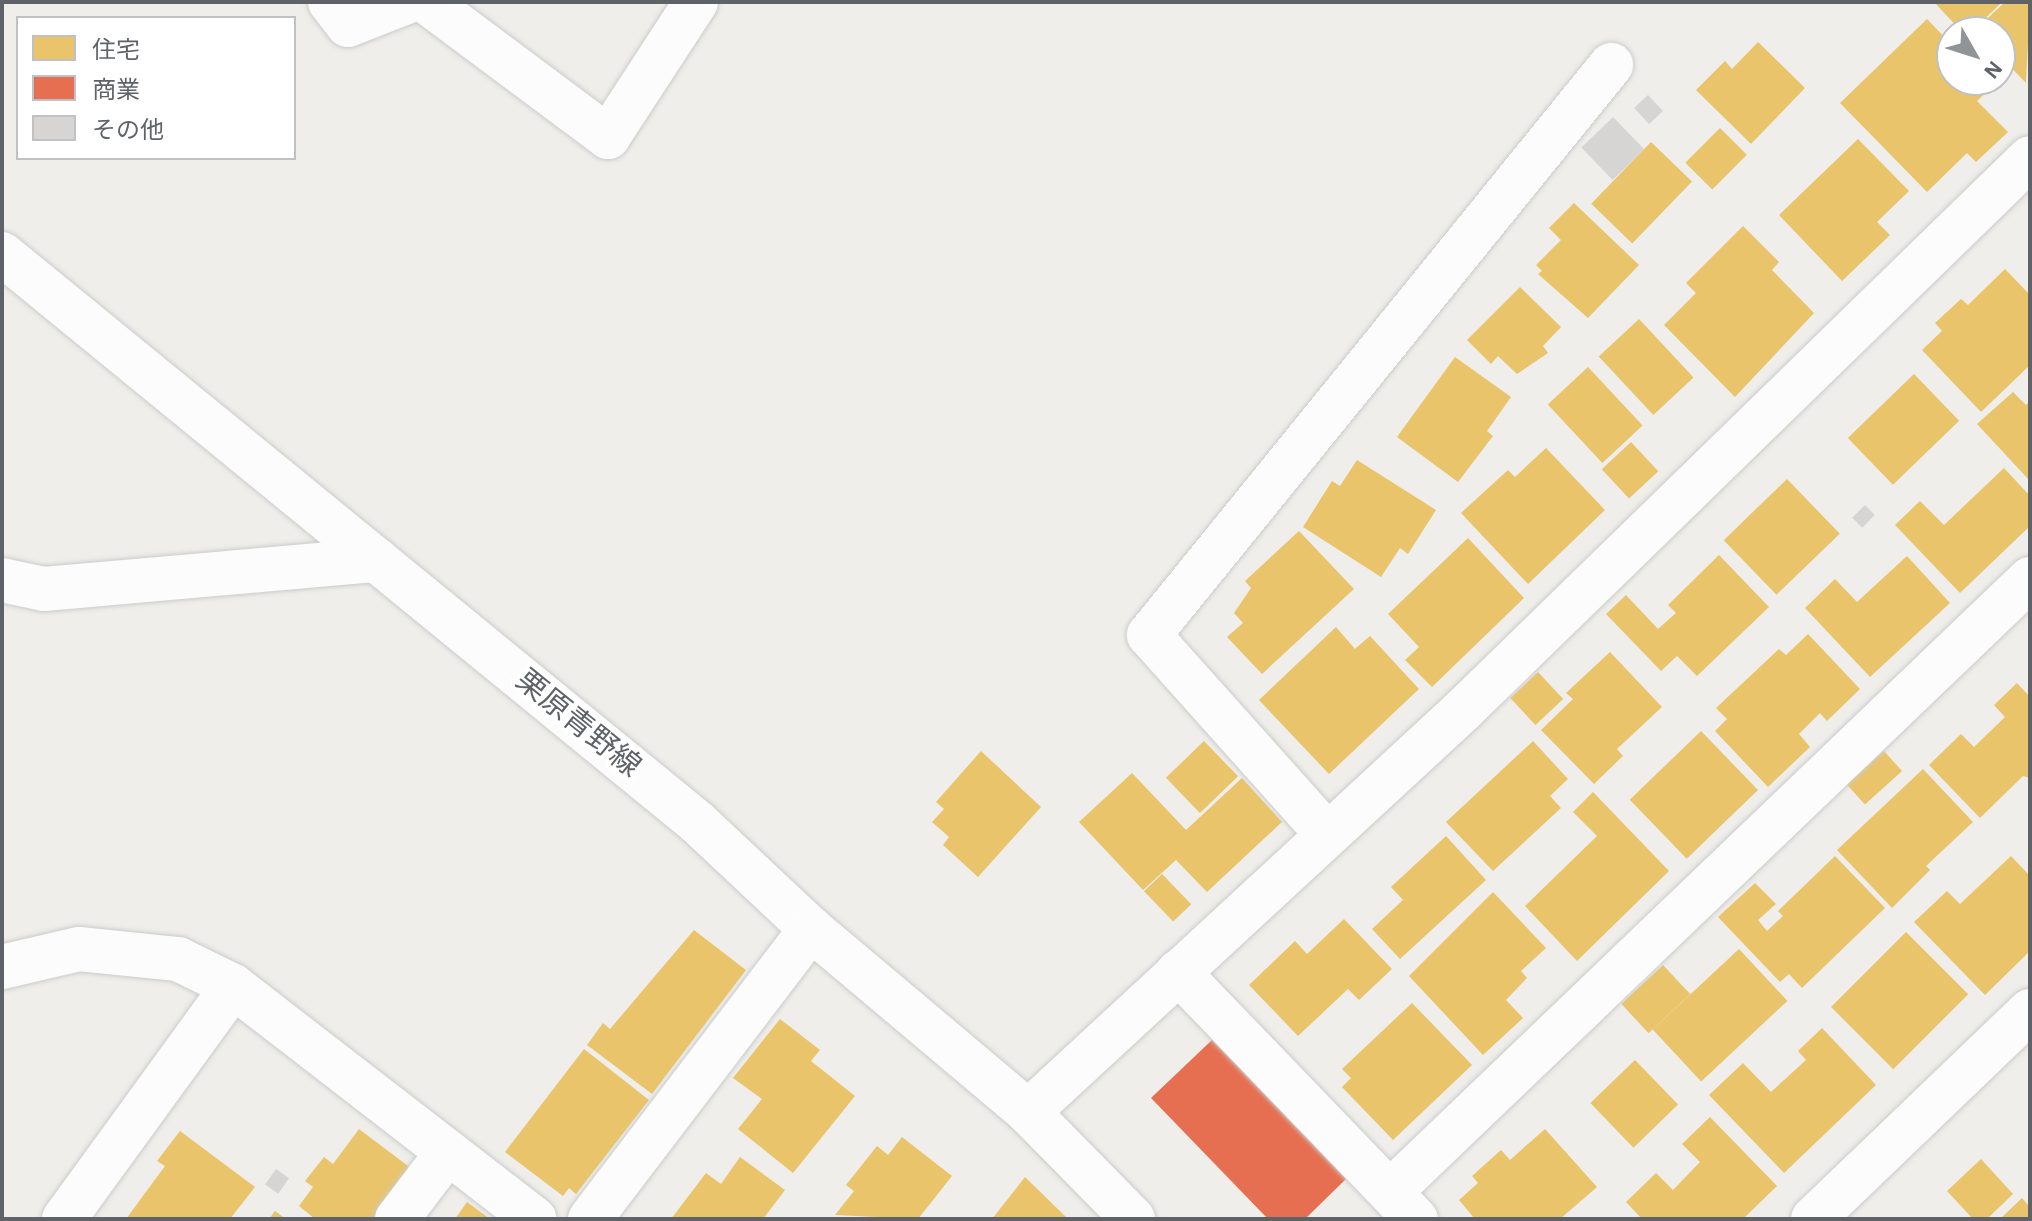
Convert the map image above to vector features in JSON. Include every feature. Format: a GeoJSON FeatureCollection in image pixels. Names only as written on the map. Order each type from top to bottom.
{"type":"FeatureCollection","features":[{"type":"Feature","properties":{"kind":"street"},"geometry":{"type":"LineString","coordinates":[[330,2],[348,25],[407,2]]}},
{"type":"Feature","properties":{"kind":"street"},"geometry":{"type":"LineString","coordinates":[[427,2],[608,137],[696,2]]}},
{"type":"Feature","properties":{"kind":"street"},"geometry":{"type":"LineString","coordinates":[[1327,834],[1149,635],[1611,65]]}},
{"type":"Feature","properties":{"kind":"street"},"geometry":{"type":"LineString","coordinates":[[1028,1112],[1463,710],[2030,158]]}},
{"type":"Feature","properties":{"kind":"street","name":"栗原青野線"},"geometry":{"type":"LineString","coordinates":[[2,254],[697,822],[811,929],[1028,1112],[1133,1219]]}},
{"type":"Feature","properties":{"kind":"street"},"geometry":{"type":"LineString","coordinates":[[2,580],[44,589],[377,560]]}},
{"type":"Feature","properties":{"kind":"street"},"geometry":{"type":"LineString","coordinates":[[1178,972],[1403,1205],[2030,579]]}},
{"type":"Feature","properties":{"kind":"street"},"geometry":{"type":"LineString","coordinates":[[590,1219],[811,929]]}},
{"type":"Feature","properties":{"kind":"street"},"geometry":{"type":"LineString","coordinates":[[2,967],[79,949],[178,959],[233,986],[535,1219]]}},
{"type":"Feature","properties":{"kind":"street"},"geometry":{"type":"LineString","coordinates":[[64,1219],[233,986]]}},
{"type":"Feature","properties":{"kind":"street"},"geometry":{"type":"LineString","coordinates":[[1813,1219],[2030,1011]]}},
{"type":"Feature","properties":{"kind":"street"},"geometry":{"type":"LineString","coordinates":[[397,1219],[448,1152]]}},
{"type":"Feature","properties":{"kind":"building: 住宅"},"geometry":{"type":"Polygon","coordinates":[[[1934,2],[2000,4],[1988,16],[1947,16],[1934,2]]]}},
{"type":"Feature","properties":{"kind":"building: 住宅"},"geometry":{"type":"Polygon","coordinates":[[[2005,2],[2030,2],[2026,83],[2016,73],[2016,16],[1990,16],[2005,2]]]}},
{"type":"Feature","properties":{"kind":"building: 住宅"},"geometry":{"type":"Polygon","coordinates":[[[1927,19],[1936,28],[1936,96],[1982,96],[1977,101],[2008,132],[1976,162],[1967,153],[1927,192],[1840,103],[1927,19]]]}},
{"type":"Feature","properties":{"kind":"building: 住宅"},"geometry":{"type":"Polygon","coordinates":[[[1758,42],[1805,88],[1751,144],[1696,90],[1725,61],[1732,69],[1758,42]]]}},
{"type":"Feature","properties":{"kind":"building: 住宅"},"geometry":{"type":"Polygon","coordinates":[[[1720,128],[1747,155],[1712,190],[1685,163],[1720,128]]]}},
{"type":"Feature","properties":{"kind":"building: 住宅"},"geometry":{"type":"Polygon","coordinates":[[[1858,139],[1909,191],[1877,222],[1890,235],[1842,281],[1779,215],[1858,139]]]}},
{"type":"Feature","properties":{"kind":"building: 住宅"},"geometry":{"type":"Polygon","coordinates":[[[1651,142],[1692,182],[1632,243],[1591,204],[1651,142]]]}},
{"type":"Feature","properties":{"kind":"building: 住宅"},"geometry":{"type":"Polygon","coordinates":[[[1574,203],[1639,265],[1588,318],[1538,274],[1542,271],[1536,265],[1561,240],[1549,228],[1574,203]]]}},
{"type":"Feature","properties":{"kind":"building: 住宅"},"geometry":{"type":"Polygon","coordinates":[[[1743,226],[1779,262],[1772,270],[1814,313],[1735,397],[1664,325],[1696,293],[1686,283],[1743,226]]]}},
{"type":"Feature","properties":{"kind":"building: 住宅"},"geometry":{"type":"Polygon","coordinates":[[[2005,269],[2030,295],[2030,365],[1981,412],[1922,350],[1942,331],[1935,323],[1961,299],[1968,305],[2005,269]]]}},
{"type":"Feature","properties":{"kind":"building: 住宅"},"geometry":{"type":"Polygon","coordinates":[[[1520,287],[1561,327],[1543,346],[1548,353],[1517,374],[1498,356],[1491,364],[1467,340],[1520,287]]]}},
{"type":"Feature","properties":{"kind":"building: 住宅"},"geometry":{"type":"Polygon","coordinates":[[[1639,319],[1694,378],[1653,415],[1599,357],[1639,319]]]}},
{"type":"Feature","properties":{"kind":"building: 住宅"},"geometry":{"type":"Polygon","coordinates":[[[1455,357],[1511,397],[1487,431],[1493,436],[1458,482],[1397,437],[1455,357]]]}},
{"type":"Feature","properties":{"kind":"building: 住宅"},"geometry":{"type":"Polygon","coordinates":[[[1588,367],[1643,426],[1602,463],[1548,405],[1588,367]]]}},
{"type":"Feature","properties":{"kind":"building: 住宅"},"geometry":{"type":"Polygon","coordinates":[[[1914,374],[1959,421],[1893,485],[1848,438],[1914,374]]]}},
{"type":"Feature","properties":{"kind":"building: 住宅"},"geometry":{"type":"Polygon","coordinates":[[[2013,392],[2026,405],[2030,401],[2030,481],[1977,424],[2013,392]]]}},
{"type":"Feature","properties":{"kind":"building: 住宅"},"geometry":{"type":"Polygon","coordinates":[[[1631,442],[1658,471],[1629,499],[1602,469],[1631,442]]]}},
{"type":"Feature","properties":{"kind":"building: 住宅"},"geometry":{"type":"Polygon","coordinates":[[[1546,448],[1605,510],[1528,584],[1461,513],[1508,470],[1515,477],[1546,448]]]}},
{"type":"Feature","properties":{"kind":"building: 住宅"},"geometry":{"type":"Polygon","coordinates":[[[1357,460],[1436,510],[1408,554],[1400,548],[1381,577],[1303,527],[1332,481],[1340,486],[1357,460]]]}},
{"type":"Feature","properties":{"kind":"building: 住宅"},"geometry":{"type":"Polygon","coordinates":[[[2004,468],[2030,496],[2030,526],[1960,593],[1895,525],[1920,501],[1944,525],[2004,468]]]}},
{"type":"Feature","properties":{"kind":"building: 住宅"},"geometry":{"type":"Polygon","coordinates":[[[1787,479],[1840,534],[1776,595],[1724,540],[1787,479]]]}},
{"type":"Feature","properties":{"kind":"building: 住宅"},"geometry":{"type":"Polygon","coordinates":[[[1299,531],[1354,589],[1262,674],[1227,637],[1243,623],[1234,613],[1251,588],[1245,581],[1299,531]]]}},
{"type":"Feature","properties":{"kind":"building: 住宅"},"geometry":{"type":"Polygon","coordinates":[[[1468,538],[1524,598],[1432,687],[1405,660],[1419,647],[1388,614],[1468,538]]]}},
{"type":"Feature","properties":{"kind":"building: 住宅"},"geometry":{"type":"Polygon","coordinates":[[[1719,555],[1769,607],[1697,676],[1677,656],[1661,671],[1606,614],[1626,595],[1658,629],[1676,613],[1668,605],[1719,555]]]}},
{"type":"Feature","properties":{"kind":"building: 住宅"},"geometry":{"type":"Polygon","coordinates":[[[1907,556],[1950,603],[1870,677],[1805,608],[1835,579],[1857,602],[1907,556]]]}},
{"type":"Feature","properties":{"kind":"building: 住宅"},"geometry":{"type":"Polygon","coordinates":[[[1336,627],[1355,649],[1370,636],[1419,689],[1329,774],[1259,700],[1336,627]]]}},
{"type":"Feature","properties":{"kind":"building: 住宅"},"geometry":{"type":"Polygon","coordinates":[[[1808,634],[1860,689],[1827,721],[1820,713],[1799,734],[1810,747],[1768,787],[1715,731],[1727,719],[1716,708],[1779,649],[1786,655],[1808,634]]]}},
{"type":"Feature","properties":{"kind":"building: 住宅"},"geometry":{"type":"Polygon","coordinates":[[[1610,652],[1662,707],[1617,749],[1623,756],[1594,784],[1541,730],[1573,699],[1566,693],[1610,652]]]}},
{"type":"Feature","properties":{"kind":"building: 住宅"},"geometry":{"type":"Polygon","coordinates":[[[1538,672],[1563,699],[1535,725],[1510,698],[1538,672]]]}},
{"type":"Feature","properties":{"kind":"building: 住宅"},"geometry":{"type":"Polygon","coordinates":[[[2017,683],[2030,697],[2030,778],[2023,776],[1980,818],[1929,765],[1961,734],[1974,747],[2005,717],[1994,705],[2017,683]]]}},
{"type":"Feature","properties":{"kind":"building: 住宅"},"geometry":{"type":"Polygon","coordinates":[[[1701,731],[1758,790],[1687,859],[1630,800],[1701,731]]]}},
{"type":"Feature","properties":{"kind":"building: 住宅"},"geometry":{"type":"Polygon","coordinates":[[[1204,741],[1238,776],[1200,813],[1166,778],[1204,741]]]}},
{"type":"Feature","properties":{"kind":"building: 住宅"},"geometry":{"type":"Polygon","coordinates":[[[1533,741],[1568,779],[1550,796],[1561,808],[1493,871],[1446,822],[1533,741]]]}},
{"type":"Feature","properties":{"kind":"building: 住宅"},"geometry":{"type":"Polygon","coordinates":[[[981,751],[1041,807],[978,877],[943,845],[949,837],[932,822],[944,809],[936,802],[981,751]]]}},
{"type":"Feature","properties":{"kind":"building: 住宅"},"geometry":{"type":"Polygon","coordinates":[[[1884,751],[1902,771],[1865,805],[1847,784],[1884,751]]]}},
{"type":"Feature","properties":{"kind":"building: 住宅"},"geometry":{"type":"Polygon","coordinates":[[[1923,769],[1973,822],[1926,866],[1930,870],[1892,908],[1837,850],[1923,769]]]}},
{"type":"Feature","properties":{"kind":"building: 住宅"},"geometry":{"type":"Polygon","coordinates":[[[1132,773],[1186,830],[1242,778],[1282,822],[1207,892],[1176,860],[1143,890],[1079,822],[1132,773]]]}},
{"type":"Feature","properties":{"kind":"building: 住宅"},"geometry":{"type":"Polygon","coordinates":[[[1593,792],[1669,871],[1577,961],[1525,906],[1597,836],[1573,812],[1593,792]]]}},
{"type":"Feature","properties":{"kind":"building: 住宅"},"geometry":{"type":"Polygon","coordinates":[[[1446,836],[1486,880],[1400,959],[1372,929],[1403,900],[1391,887],[1446,836]]]}},
{"type":"Feature","properties":{"kind":"building: 住宅"},"geometry":{"type":"Polygon","coordinates":[[[1835,856],[1885,908],[1802,988],[1789,974],[1780,982],[1718,917],[1755,883],[1776,904],[1758,920],[1767,931],[1783,916],[1778,911],[1835,856]]]}},
{"type":"Feature","properties":{"kind":"building: 住宅"},"geometry":{"type":"Polygon","coordinates":[[[2011,856],[2030,876],[2030,951],[1985,995],[1914,922],[1947,891],[1960,904],[2011,856]]]}},
{"type":"Feature","properties":{"kind":"building: 住宅"},"geometry":{"type":"Polygon","coordinates":[[[1162,874],[1191,904],[1173,922],[1144,891],[1162,874]]]}},
{"type":"Feature","properties":{"kind":"building: 住宅"},"geometry":{"type":"Polygon","coordinates":[[[1493,892],[1546,948],[1521,971],[1527,978],[1506,1000],[1523,1018],[1483,1055],[1409,976],[1493,892]]]}},
{"type":"Feature","properties":{"kind":"building: 住宅"},"geometry":{"type":"Polygon","coordinates":[[[1344,919],[1392,969],[1359,1000],[1348,989],[1298,1036],[1249,985],[1295,941],[1307,954],[1344,919]]]}},
{"type":"Feature","properties":{"kind":"building: 住宅"},"geometry":{"type":"Polygon","coordinates":[[[694,930],[746,970],[652,1094],[587,1045],[603,1023],[610,1029],[694,930]]]}},
{"type":"Feature","properties":{"kind":"building: 住宅"},"geometry":{"type":"Polygon","coordinates":[[[1906,932],[1968,994],[1893,1069],[1831,1007],[1906,932]]]}},
{"type":"Feature","properties":{"kind":"building: 住宅"},"geometry":{"type":"Polygon","coordinates":[[[1739,949],[1787,1001],[1701,1081],[1653,1029],[1739,949]]]}},
{"type":"Feature","properties":{"kind":"building: 住宅"},"geometry":{"type":"Polygon","coordinates":[[[1663,965],[1690,994],[1649,1033],[1621,1004],[1663,965]]]}},
{"type":"Feature","properties":{"kind":"building: 住宅"},"geometry":{"type":"Polygon","coordinates":[[[1412,1003],[1472,1065],[1393,1140],[1342,1087],[1351,1078],[1342,1069],[1412,1003]]]}},
{"type":"Feature","properties":{"kind":"building: 住宅"},"geometry":{"type":"Polygon","coordinates":[[[780,1019],[820,1050],[811,1061],[855,1096],[793,1173],[738,1129],[762,1099],[733,1078],[780,1019]]]}},
{"type":"Feature","properties":{"kind":"building: 住宅"},"geometry":{"type":"Polygon","coordinates":[[[1822,1028],[1876,1085],[1784,1173],[1709,1095],[1743,1063],[1771,1092],[1806,1060],[1798,1051],[1822,1028]]]}},
{"type":"Feature","properties":{"kind":"building: 住宅"},"geometry":{"type":"Polygon","coordinates":[[[584,1049],[649,1100],[576,1194],[569,1188],[563,1196],[505,1152],[584,1049]]]}},
{"type":"Feature","properties":{"kind":"building: 住宅"},"geometry":{"type":"Polygon","coordinates":[[[1635,1060],[1678,1105],[1633,1148],[1590,1103],[1635,1060]]]}},
{"type":"Feature","properties":{"kind":"building: 住宅"},"geometry":{"type":"Polygon","coordinates":[[[1710,1117],[1777,1186],[1743,1219],[1642,1219],[1626,1202],[1656,1173],[1673,1190],[1700,1162],[1682,1144],[1710,1117]]]}},
{"type":"Feature","properties":{"kind":"building: 住宅"},"geometry":{"type":"Polygon","coordinates":[[[359,1129],[412,1169],[374,1219],[315,1219],[299,1206],[313,1187],[305,1181],[324,1157],[333,1164],[359,1129]]]}},
{"type":"Feature","properties":{"kind":"building: 住宅"},"geometry":{"type":"Polygon","coordinates":[[[1545,1129],[1597,1187],[1560,1219],[1475,1219],[1459,1200],[1478,1183],[1472,1176],[1501,1150],[1510,1160],[1545,1129]]]}},
{"type":"Feature","properties":{"kind":"building: 住宅"},"geometry":{"type":"Polygon","coordinates":[[[180,1131],[255,1187],[230,1219],[126,1219],[165,1166],[157,1161],[180,1131]]]}},
{"type":"Feature","properties":{"kind":"building: 住宅"},"geometry":{"type":"Polygon","coordinates":[[[902,1137],[952,1176],[918,1219],[835,1215],[854,1191],[846,1185],[877,1146],[888,1155],[902,1137]]]}},
{"type":"Feature","properties":{"kind":"building: 住宅"},"geometry":{"type":"Polygon","coordinates":[[[740,1157],[785,1190],[763,1219],[671,1219],[706,1173],[721,1184],[740,1157]]]}},
{"type":"Feature","properties":{"kind":"building: 住宅"},"geometry":{"type":"Polygon","coordinates":[[[1981,1159],[2013,1194],[1987,1219],[1973,1219],[1947,1191],[1981,1159]]]}},
{"type":"Feature","properties":{"kind":"building: 住宅"},"geometry":{"type":"Polygon","coordinates":[[[1025,1177],[1066,1217],[1064,1219],[992,1219],[1025,1177]]]}},
{"type":"Feature","properties":{"kind":"building: 住宅"},"geometry":{"type":"Polygon","coordinates":[[[2022,1198],[2030,1207],[2030,1219],[2000,1219],[2022,1198]]]}},
{"type":"Feature","properties":{"kind":"building: 住宅"},"geometry":{"type":"Polygon","coordinates":[[[467,1202],[490,1219],[455,1219],[467,1202]]]}},
{"type":"Feature","properties":{"kind":"building: 住宅"},"geometry":{"type":"Polygon","coordinates":[[[275,1211],[286,1219],[269,1219],[275,1211]]]}},
{"type":"Feature","properties":{"kind":"building: 商業"},"geometry":{"type":"Polygon","coordinates":[[[1212,1040],[1346,1179],[1305,1219],[1268,1219],[1151,1098],[1212,1040]]]}},
{"type":"Feature","properties":{"kind":"building: その他"},"geometry":{"type":"Polygon","coordinates":[[[1648,95],[1663,111],[1649,124],[1634,108],[1648,95]]]}},
{"type":"Feature","properties":{"kind":"building: その他"},"geometry":{"type":"Polygon","coordinates":[[[1613,117],[1644,149],[1613,180],[1581,148],[1613,117]]]}},
{"type":"Feature","properties":{"kind":"building: その他"},"geometry":{"type":"Polygon","coordinates":[[[1865,505],[1875,515],[1862,528],[1852,518],[1865,505]]]}},
{"type":"Feature","properties":{"kind":"building: その他"},"geometry":{"type":"Polygon","coordinates":[[[276,1169],[289,1178],[278,1194],[265,1185],[276,1169]]]}}]}
